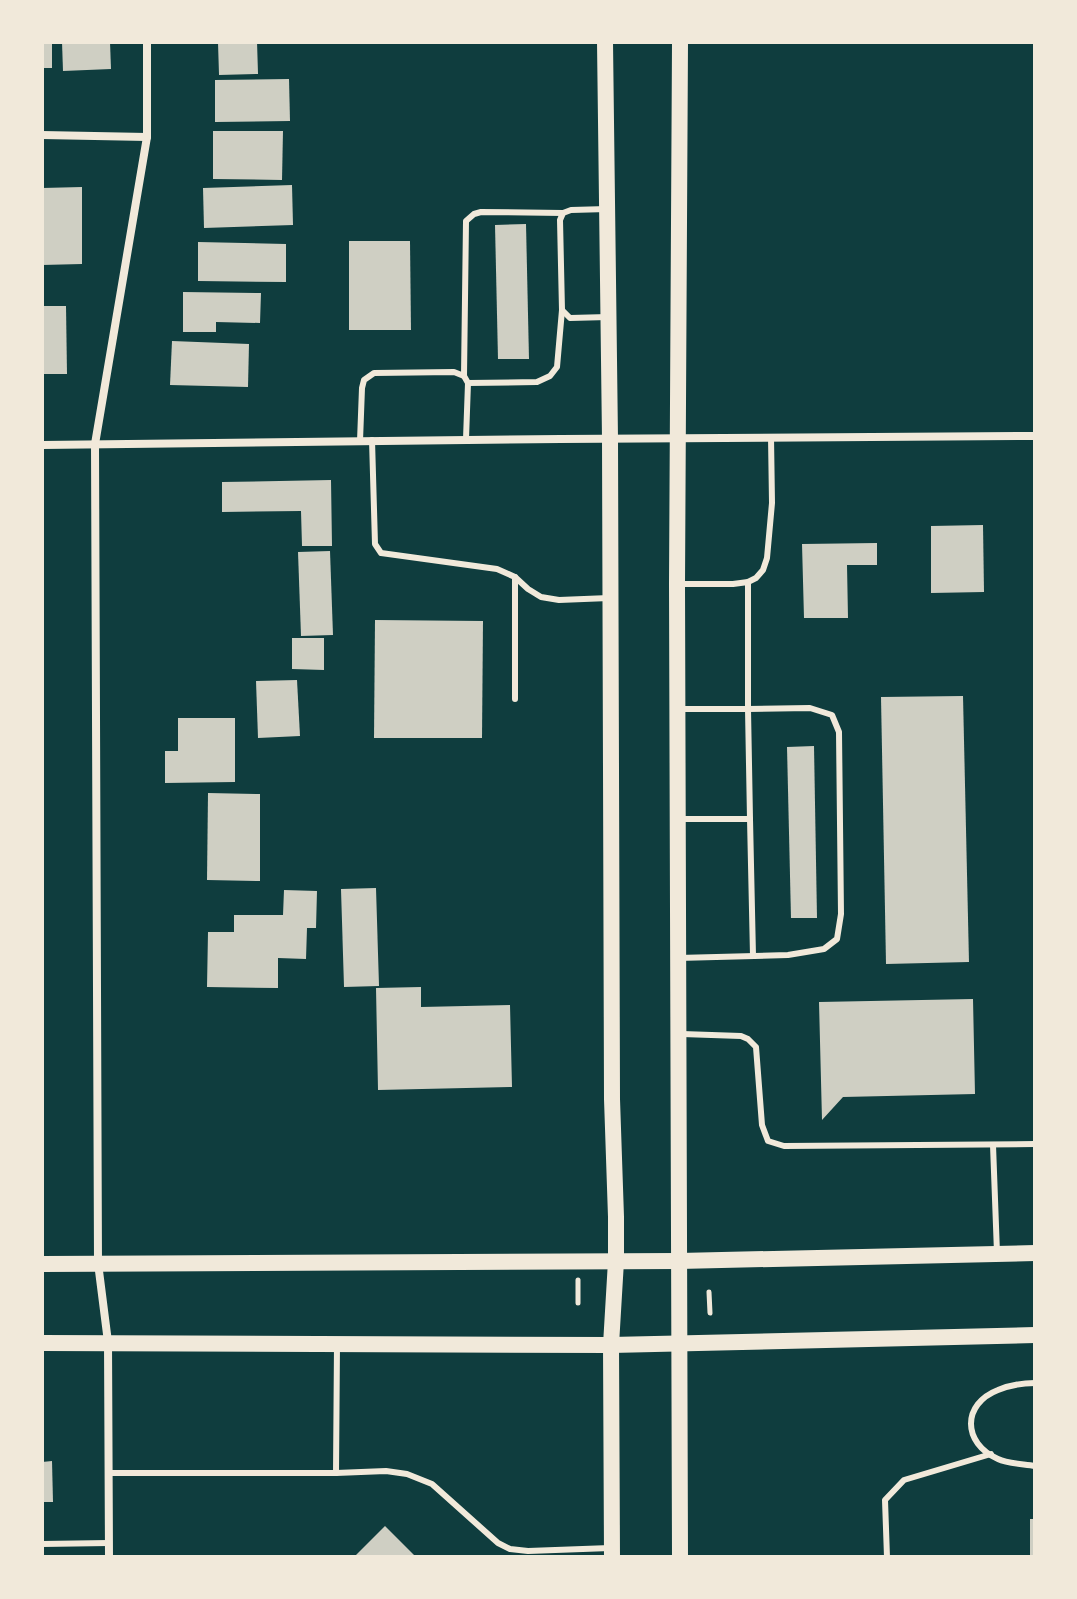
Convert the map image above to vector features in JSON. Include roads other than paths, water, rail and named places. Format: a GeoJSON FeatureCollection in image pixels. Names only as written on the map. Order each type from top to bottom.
{"type":"FeatureCollection","features":[{"type":"Feature","properties":{"kind":"main road"},"geometry":{"type":"LineString","coordinates":[[605,42],[610,439],[611,1083],[616,1208],[611,1345],[612,1553]]}},
{"type":"Feature","properties":{"kind":"main road"},"geometry":{"type":"LineString","coordinates":[[680,42],[677,438],[680,1557]]}},
{"type":"Feature","properties":{"kind":"main road"},"geometry":{"type":"LineString","coordinates":[[42,1264],[679,1261],[1035,1253]]}},
{"type":"Feature","properties":{"kind":"main road"},"geometry":{"type":"LineString","coordinates":[[42,1343],[611,1345],[1035,1335]]}},
{"type":"Feature","properties":{"kind":"street"},"geometry":{"type":"LineString","coordinates":[[109,1557],[108,1342],[98,1263],[95,444],[147,137],[147,42]]}},
{"type":"Feature","properties":{"kind":"street"},"geometry":{"type":"LineString","coordinates":[[42,135],[147,137]]}},
{"type":"Feature","properties":{"kind":"street"},"geometry":{"type":"LineString","coordinates":[[42,445],[1035,436]]}},
{"type":"Feature","properties":{"kind":"lane"},"geometry":{"type":"LineString","coordinates":[[466,439],[466,221],[481,212],[563,213],[607,209]]}},
{"type":"Feature","properties":{"kind":"lane"},"geometry":{"type":"LineString","coordinates":[[468,383],[537,382],[550,376],[557,367],[562,310],[560,220],[563,213]]}},
{"type":"Feature","properties":{"kind":"lane"},"geometry":{"type":"LineString","coordinates":[[562,310],[570,318],[608,317]]}},
{"type":"Feature","properties":{"kind":"lane"},"geometry":{"type":"LineString","coordinates":[[360,441],[362,388],[364,380],[374,373],[454,372],[464,376]]}},
{"type":"Feature","properties":{"kind":"lane"},"geometry":{"type":"LineString","coordinates":[[677,584],[748,582],[763,570],[772,503],[771,437]]}},
{"type":"Feature","properties":{"kind":"lane"},"geometry":{"type":"LineString","coordinates":[[372,440],[375,544],[381,553],[497,569],[515,577],[541,597],[559,600],[610,597]]}},
{"type":"Feature","properties":{"kind":"lane"},"geometry":{"type":"LineString","coordinates":[[515,577],[515,699]]}},
{"type":"Feature","properties":{"kind":"lane"},"geometry":{"type":"LineString","coordinates":[[748,582],[753,956]]}},
{"type":"Feature","properties":{"kind":"lane"},"geometry":{"type":"LineString","coordinates":[[677,709],[810,708],[832,715],[839,732],[841,914],[837,939],[824,949],[788,955],[678,958]]}},
{"type":"Feature","properties":{"kind":"lane"},"geometry":{"type":"LineString","coordinates":[[678,819],[750,819]]}},
{"type":"Feature","properties":{"kind":"lane"},"geometry":{"type":"LineString","coordinates":[[678,1034],[741,1036],[756,1047],[762,1125],[768,1141],[775,1144],[1035,1144]]}},
{"type":"Feature","properties":{"kind":"lane"},"geometry":{"type":"LineString","coordinates":[[993,1145],[997,1254]]}},
{"type":"Feature","properties":{"kind":"lane"},"geometry":{"type":"LineString","coordinates":[[336,1473],[337,1344]]}},
{"type":"Feature","properties":{"kind":"lane"},"geometry":{"type":"LineString","coordinates":[[1035,1383],[996,1390],[975,1406],[970,1428],[976,1443],[998,1460],[1035,1466]]}},
{"type":"Feature","properties":{"kind":"lane"},"geometry":{"type":"LineString","coordinates":[[887,1557],[885,1500],[904,1480],[991,1454]]}},
{"type":"Feature","properties":{"kind":"lane"},"geometry":{"type":"LineString","coordinates":[[109,1473],[386,1471],[407,1474],[432,1484],[498,1543],[510,1549],[612,1553]]}},
{"type":"Feature","properties":{"kind":"lane"},"geometry":{"type":"LineString","coordinates":[[42,1544],[109,1543]]}}]}
